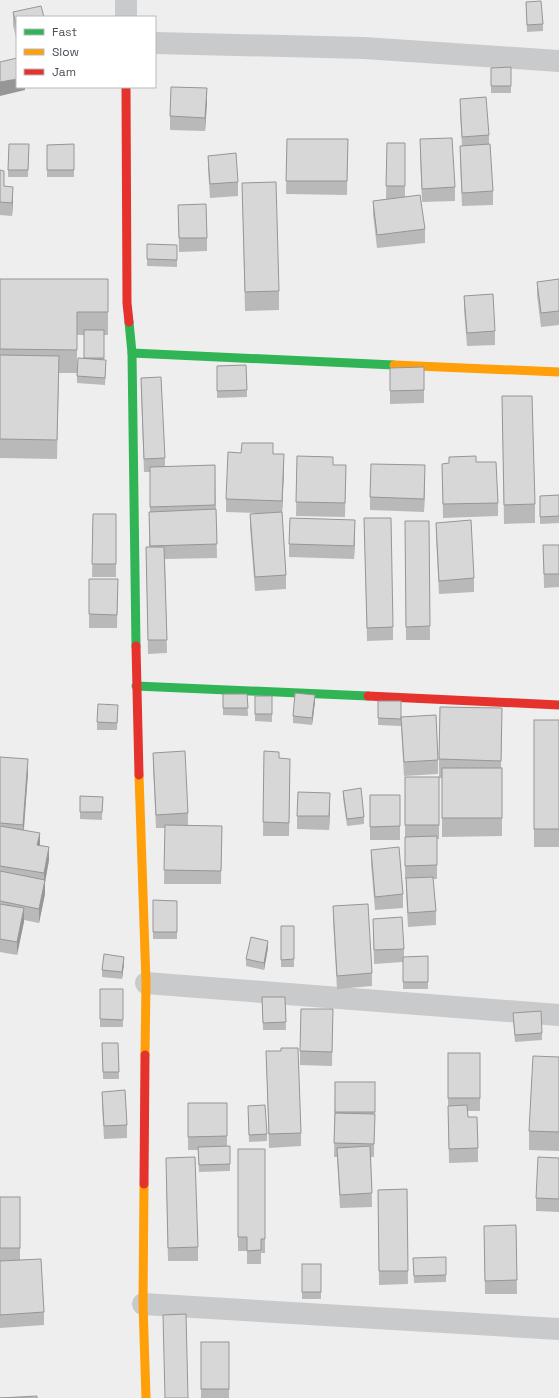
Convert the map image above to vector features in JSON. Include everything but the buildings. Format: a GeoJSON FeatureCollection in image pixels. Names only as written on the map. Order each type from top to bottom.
{"type":"FeatureCollection","features":[{"type":"Feature","properties":{"kind":"street"},"geometry":{"type":"LineString","coordinates":[[126,0],[126,16]]}},
{"type":"Feature","properties":{"kind":"street"},"geometry":{"type":"LineString","coordinates":[[156,43],[364,48],[559,60]]}},
{"type":"Feature","properties":{"kind":"street"},"geometry":{"type":"LineString","coordinates":[[126,88],[127,303],[132,353],[136,686],[146,983],[143,1304],[146,1398]]}},
{"type":"Feature","properties":{"kind":"street"},"geometry":{"type":"LineString","coordinates":[[132,353],[559,372]]}},
{"type":"Feature","properties":{"kind":"street"},"geometry":{"type":"LineString","coordinates":[[136,686],[559,705]]}},
{"type":"Feature","properties":{"kind":"street"},"geometry":{"type":"LineString","coordinates":[[146,983],[559,1015]]}},
{"type":"Feature","properties":{"kind":"street"},"geometry":{"type":"LineString","coordinates":[[143,1304],[559,1329]]}},
{"type":"Feature","properties":{"kind":"traffic: fast"},"geometry":{"type":"LineString","coordinates":[[129,322],[132,353],[136,646]]}},
{"type":"Feature","properties":{"kind":"traffic: fast"},"geometry":{"type":"LineString","coordinates":[[132,353],[394,365]]}},
{"type":"Feature","properties":{"kind":"traffic: fast"},"geometry":{"type":"LineString","coordinates":[[136,686],[368,696]]}},
{"type":"Feature","properties":{"kind":"traffic: slow"},"geometry":{"type":"LineString","coordinates":[[394,365],[559,372]]}},
{"type":"Feature","properties":{"kind":"traffic: slow"},"geometry":{"type":"LineString","coordinates":[[139,775],[146,983],[145,1055]]}},
{"type":"Feature","properties":{"kind":"traffic: slow"},"geometry":{"type":"LineString","coordinates":[[144,1184],[143,1304],[146,1398]]}},
{"type":"Feature","properties":{"kind":"traffic: jam"},"geometry":{"type":"LineString","coordinates":[[126,88],[127,303],[129,322]]}},
{"type":"Feature","properties":{"kind":"traffic: jam"},"geometry":{"type":"LineString","coordinates":[[136,646],[139,775]]}},
{"type":"Feature","properties":{"kind":"traffic: jam"},"geometry":{"type":"LineString","coordinates":[[368,696],[559,705]]}},
{"type":"Feature","properties":{"kind":"traffic: jam"},"geometry":{"type":"LineString","coordinates":[[144,1184],[145,1055]]}}]}
